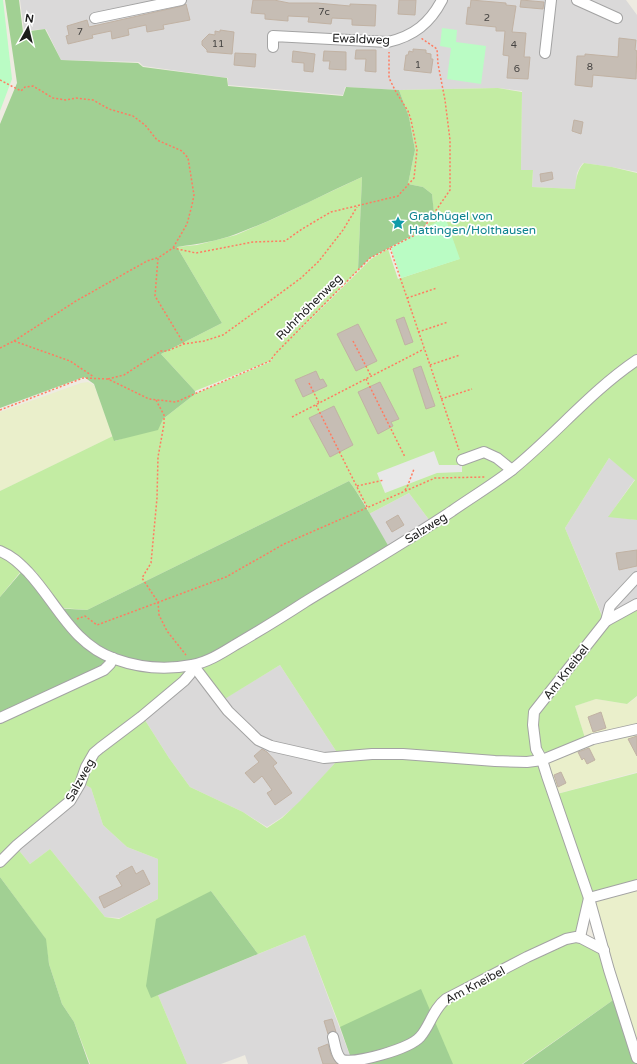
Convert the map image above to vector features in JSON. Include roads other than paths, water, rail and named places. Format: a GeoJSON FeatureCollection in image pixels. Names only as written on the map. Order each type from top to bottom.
{"type":"FeatureCollection","features":[{"type":"Feature","properties":{"kind":"street"},"geometry":{"type":"LineString","coordinates":[[95,18],[181,0]]}},
{"type":"Feature","properties":{"kind":"street","name":"Ewaldweg"},"geometry":{"type":"LineString","coordinates":[[273,47],[273,36],[388,42],[401,39],[415,33],[432,15],[442,0]]}},
{"type":"Feature","properties":{"kind":"street"},"geometry":{"type":"LineString","coordinates":[[545,54],[551,0]]}},
{"type":"Feature","properties":{"kind":"street"},"geometry":{"type":"LineString","coordinates":[[577,0],[617,18]]}},
{"type":"Feature","properties":{"kind":"street","name":"Salzweg"},"geometry":{"type":"LineString","coordinates":[[0,551],[16,560],[36,581],[66,623],[88,645],[113,658],[154,668],[193,665],[218,655],[256,633],[431,525],[493,484],[545,442],[600,388],[637,360]]}},
{"type":"Feature","properties":{"kind":"street"},"geometry":{"type":"LineString","coordinates":[[462,460],[484,452],[497,458],[512,470]]}},
{"type":"Feature","properties":{"kind":"street"},"geometry":{"type":"LineString","coordinates":[[606,621],[610,606],[637,577]]}},
{"type":"Feature","properties":{"kind":"street","name":"Am Kneibel"},"geometry":{"type":"LineString","coordinates":[[637,604],[606,621],[534,712],[533,725],[536,749],[542,760],[589,898],[637,1058]]}},
{"type":"Feature","properties":{"kind":"street"},"geometry":{"type":"LineString","coordinates":[[0,718],[104,670],[113,658]]}},
{"type":"Feature","properties":{"kind":"street"},"geometry":{"type":"LineString","coordinates":[[193,665],[228,711],[258,740],[271,746],[324,758],[372,754],[403,754],[528,762],[542,760],[593,739],[637,729]]}},
{"type":"Feature","properties":{"kind":"street","name":"Salzweg"},"geometry":{"type":"LineString","coordinates":[[0,862],[70,801],[80,784],[86,767],[94,753],[141,717],[184,681],[190,674],[193,665]]}},
{"type":"Feature","properties":{"kind":"street"},"geometry":{"type":"LineString","coordinates":[[604,950],[580,938],[589,898],[637,885]]}},
{"type":"Feature","properties":{"kind":"street","name":"Am Kneibel"},"geometry":{"type":"LineString","coordinates":[[333,1037],[340,1058],[350,1063],[364,1062],[407,1047],[415,1042],[422,1034],[435,1011],[446,999],[527,957],[566,939],[576,937],[580,938]]}},
{"type":"Feature","properties":{"kind":"place","name":"Grabhügel von Hattingen/Holthausen"},"geometry":{"type":"Point","coordinates":[398,223]}}]}
